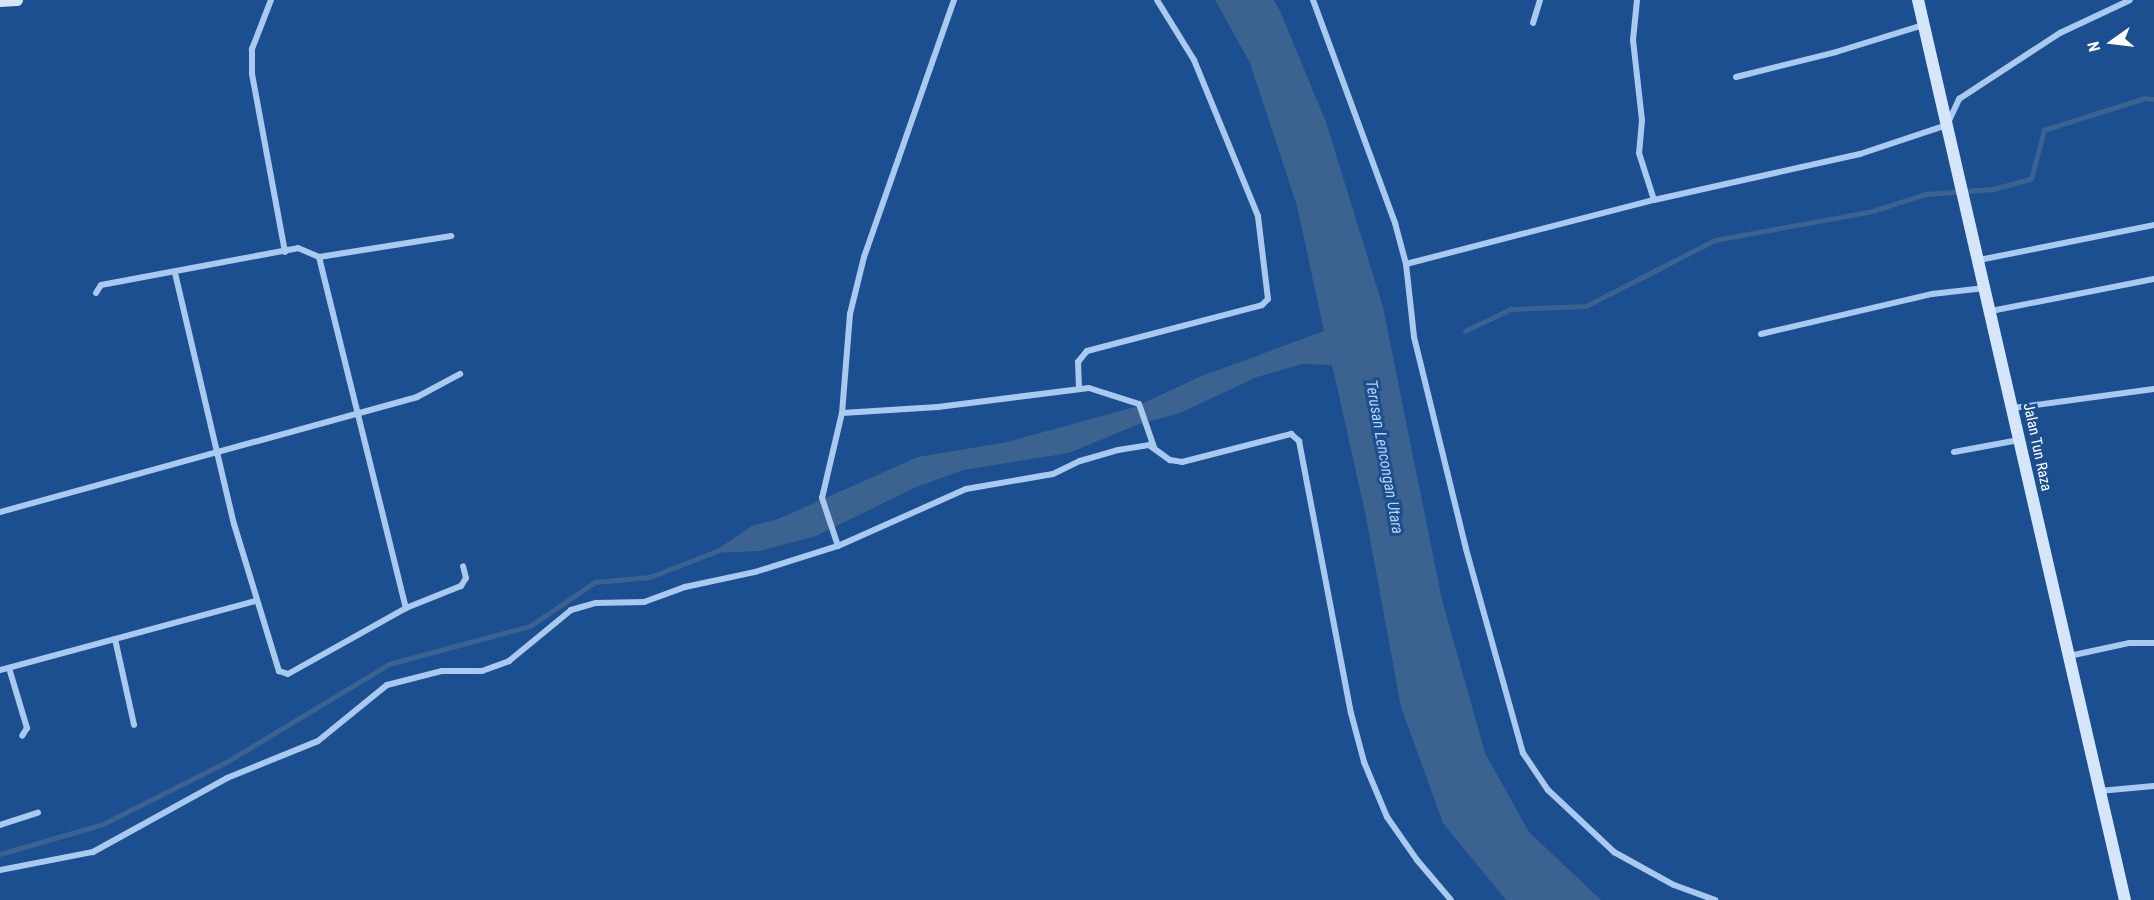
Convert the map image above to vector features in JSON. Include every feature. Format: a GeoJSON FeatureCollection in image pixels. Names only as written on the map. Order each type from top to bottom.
{"type":"FeatureCollection","features":[{"type":"Feature","properties":{"kind":"main road"},"geometry":{"type":"LineString","coordinates":[[0,1],[17,0]]}},
{"type":"Feature","properties":{"kind":"main road","name":"Jalan Tun Raza"},"geometry":{"type":"LineString","coordinates":[[1918,0],[2125,900]]}},
{"type":"Feature","properties":{"kind":"street"},"geometry":{"type":"LineString","coordinates":[[271,0],[252,50],[252,74],[285,252]]}},
{"type":"Feature","properties":{"kind":"street"},"geometry":{"type":"LineString","coordinates":[[838,546],[822,498],[842,413],[850,314],[864,257],[954,0]]}},
{"type":"Feature","properties":{"kind":"street"},"geometry":{"type":"LineString","coordinates":[[1079,389],[1078,362],[1087,351],[1262,305],[1269,295],[1258,216],[1194,60],[1157,0]]}},
{"type":"Feature","properties":{"kind":"street"},"geometry":{"type":"LineString","coordinates":[[1313,0],[1406,264],[1414,337],[1466,549],[1523,753],[1554,796],[1614,852],[1674,885],[1715,900]]}},
{"type":"Feature","properties":{"kind":"street"},"geometry":{"type":"LineString","coordinates":[[1533,23],[1540,0]]}},
{"type":"Feature","properties":{"kind":"street"},"geometry":{"type":"LineString","coordinates":[[1637,0],[1633,40],[1642,120],[1639,153],[1654,200]]}},
{"type":"Feature","properties":{"kind":"street"},"geometry":{"type":"LineString","coordinates":[[1406,264],[1654,200],[1860,154],[1947,125],[1959,99],[2060,33],[2130,0]]}},
{"type":"Feature","properties":{"kind":"street"},"geometry":{"type":"LineString","coordinates":[[1736,77],[1836,52],[1924,25]]}},
{"type":"Feature","properties":{"kind":"street"},"geometry":{"type":"LineString","coordinates":[[1979,260],[2154,225]]}},
{"type":"Feature","properties":{"kind":"street"},"geometry":{"type":"LineString","coordinates":[[96,293],[101,285],[175,273],[298,248],[319,256],[451,237]]}},
{"type":"Feature","properties":{"kind":"street"},"geometry":{"type":"LineString","coordinates":[[319,256],[406,608]]}},
{"type":"Feature","properties":{"kind":"street"},"geometry":{"type":"LineString","coordinates":[[175,273],[216,452],[255,601],[273,662],[279,671],[288,674],[406,608],[460,586],[466,578],[463,566]]}},
{"type":"Feature","properties":{"kind":"street"},"geometry":{"type":"LineString","coordinates":[[1991,311],[2154,279]]}},
{"type":"Feature","properties":{"kind":"street"},"geometry":{"type":"LineString","coordinates":[[1761,334],[1932,294],[1984,288]]}},
{"type":"Feature","properties":{"kind":"street"},"geometry":{"type":"LineString","coordinates":[[0,512],[417,397],[460,374]]}},
{"type":"Feature","properties":{"kind":"street"},"geometry":{"type":"LineString","coordinates":[[842,413],[938,407],[1079,389],[1104,389],[1139,404],[1154,447],[1170,460],[1182,462],[1236,445],[1291,434],[1298,437],[1351,713],[1364,762],[1387,816],[1416,860],[1451,900]]}},
{"type":"Feature","properties":{"kind":"street"},"geometry":{"type":"LineString","coordinates":[[2013,408],[2154,389]]}},
{"type":"Feature","properties":{"kind":"street"},"geometry":{"type":"LineString","coordinates":[[1954,452],[2019,440]]}},
{"type":"Feature","properties":{"kind":"street"},"geometry":{"type":"LineString","coordinates":[[0,870],[93,852],[226,778],[318,741],[387,685],[442,671],[482,671],[509,661],[571,609],[596,603],[644,602],[838,546],[966,489],[1018,483],[1101,455],[1154,447]]}},
{"type":"Feature","properties":{"kind":"street"},"geometry":{"type":"LineString","coordinates":[[0,670],[255,601]]}},
{"type":"Feature","properties":{"kind":"street"},"geometry":{"type":"LineString","coordinates":[[115,639],[134,725]]}},
{"type":"Feature","properties":{"kind":"street"},"geometry":{"type":"LineString","coordinates":[[2068,656],[2129,643],[2154,643]]}},
{"type":"Feature","properties":{"kind":"street"},"geometry":{"type":"LineString","coordinates":[[9,668],[27,728],[22,736]]}},
{"type":"Feature","properties":{"kind":"street"},"geometry":{"type":"LineString","coordinates":[[2099,791],[2154,786]]}},
{"type":"Feature","properties":{"kind":"street"},"geometry":{"type":"LineString","coordinates":[[0,825],[38,813]]}},
{"type":"Feature","properties":{"kind":"water","name":"Terusan Lencongan Utara"},"geometry":{"type":"Polygon","coordinates":[[[1215,0],[1274,0],[1280,11],[1326,122],[1383,307],[1442,600],[1485,753],[1529,832],[1601,900],[1506,900],[1443,823],[1401,707],[1365,512],[1332,365],[1302,364],[1257,377],[1180,413],[1139,424],[1069,453],[963,470],[914,488],[816,536],[759,551],[712,553],[752,526],[778,519],[918,457],[1007,442],[1135,407],[1199,377],[1324,331],[1297,206],[1250,63],[1215,0]]]}},
{"type":"Feature","properties":{"kind":"waterway"},"geometry":{"type":"LineString","coordinates":[[1465,331],[1511,309],[1586,306],[1715,240],[1873,211],[1926,194],[1993,189],[2031,179],[2044,130],[2145,98],[2154,99]]}},
{"type":"Feature","properties":{"kind":"waterway"},"geometry":{"type":"LineString","coordinates":[[0,854],[103,824],[230,760],[389,664],[530,626],[595,582],[650,577],[717,551]]}}]}
